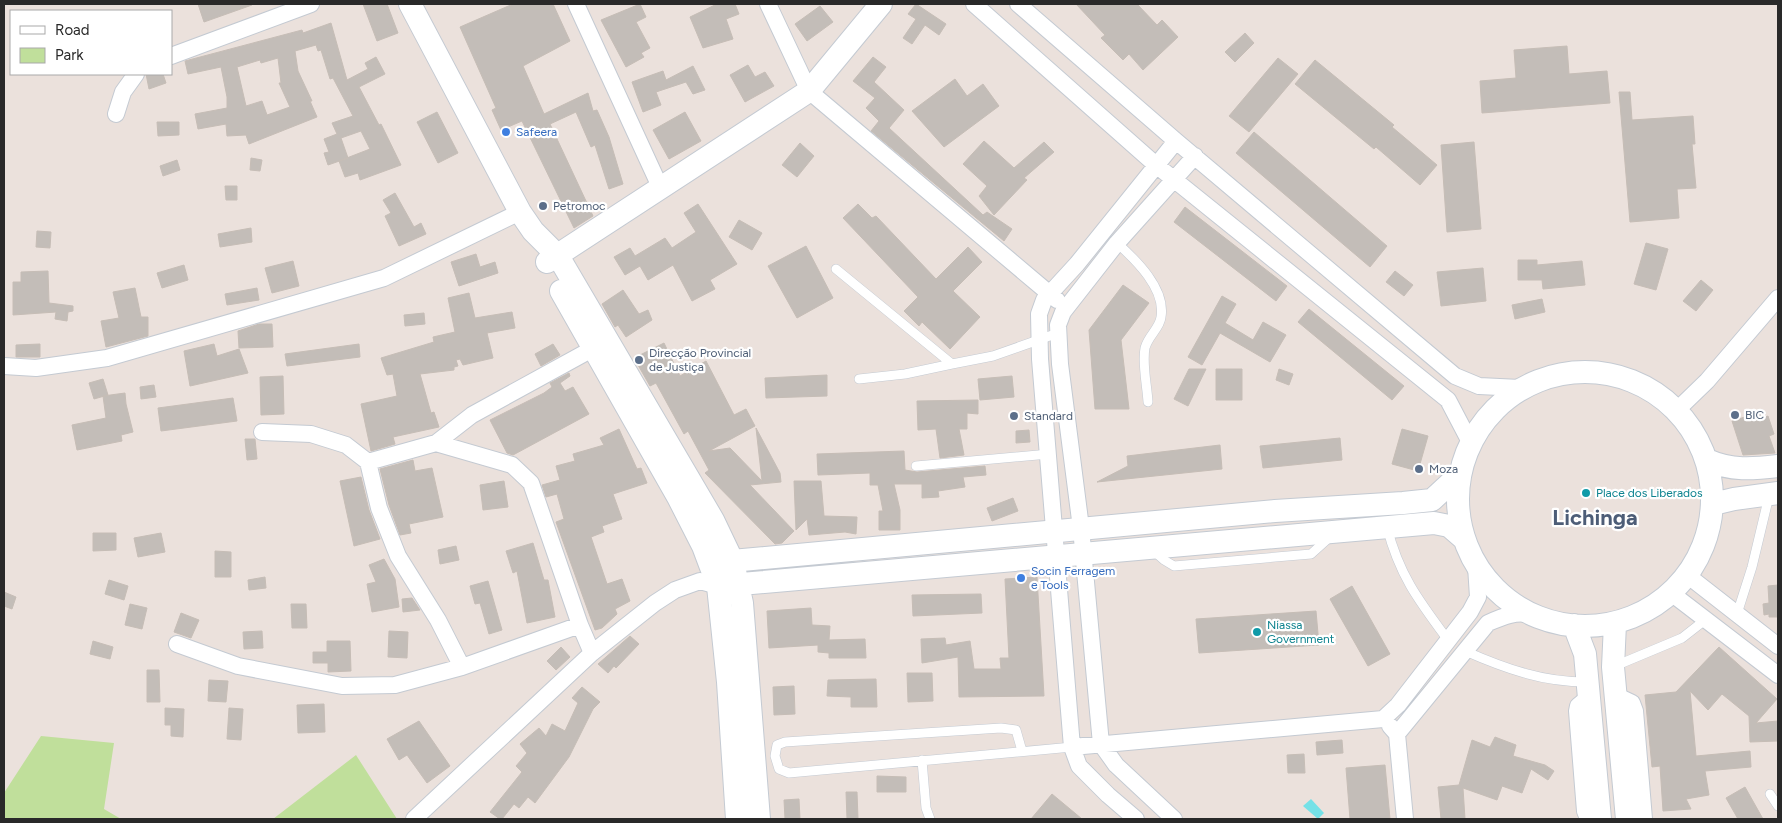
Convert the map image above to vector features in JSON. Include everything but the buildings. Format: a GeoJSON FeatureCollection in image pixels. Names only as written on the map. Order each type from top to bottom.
{"type":"FeatureCollection","features":[{"type":"Feature","properties":{"kind":"street"},"geometry":{"type":"LineString","coordinates":[[172,56],[311,4]]}},
{"type":"Feature","properties":{"kind":"street"},"geometry":{"type":"LineString","coordinates":[[410,4],[520,212],[552,260],[713,520],[742,736],[745,774],[759,819]]}},
{"type":"Feature","properties":{"kind":"street"},"geometry":{"type":"LineString","coordinates":[[576,4],[661,190]]}},
{"type":"Feature","properties":{"kind":"street"},"geometry":{"type":"LineString","coordinates":[[768,4],[809,91],[1067,308]]}},
{"type":"Feature","properties":{"kind":"street"},"geometry":{"type":"LineString","coordinates":[[552,260],[809,91],[881,4]]}},
{"type":"Feature","properties":{"kind":"street"},"geometry":{"type":"LineString","coordinates":[[974,4],[1156,165],[1448,400],[1470,442]]}},
{"type":"Feature","properties":{"kind":"street"},"geometry":{"type":"LineString","coordinates":[[1018,4],[1176,141],[1455,376],[1479,386],[1520,388]]}},
{"type":"Feature","properties":{"kind":"street"},"geometry":{"type":"LineString","coordinates":[[1014,38],[1034,18]]}},
{"type":"Feature","properties":{"kind":"street"},"geometry":{"type":"LineString","coordinates":[[116,114],[123,92],[135,75]]}},
{"type":"Feature","properties":{"kind":"street"},"geometry":{"type":"LineString","coordinates":[[1145,793],[1131,814],[1080,766],[1072,747],[1056,530],[1039,339],[1040,307],[1176,141]]}},
{"type":"Feature","properties":{"kind":"street"},"geometry":{"type":"LineString","coordinates":[[1174,819],[1116,765],[1101,744],[1081,528],[1058,333],[1060,318],[1117,243],[1195,156]]}},
{"type":"Feature","properties":{"kind":"street"},"geometry":{"type":"LineString","coordinates":[[4,366],[36,368],[107,358],[384,278],[520,212]]}},
{"type":"Feature","properties":{"kind":"street"},"geometry":{"type":"LineString","coordinates":[[552,260],[594,348],[720,575]]}},
{"type":"Feature","properties":{"kind":"street"},"geometry":{"type":"LineString","coordinates":[[1677,410],[1707,381],[1778,298]]}},
{"type":"Feature","properties":{"kind":"street"},"geometry":{"type":"LineString","coordinates":[[368,462],[436,443],[472,415],[594,348]]}},
{"type":"Feature","properties":{"kind":"street"},"geometry":{"type":"LineString","coordinates":[[1398,734],[1488,624],[1502,616],[1520,612],[1574,625],[1615,624],[1644,612],[1672,592],[1687,575],[1700,554],[1709,530],[1713,504],[1712,482],[1707,460],[1700,442],[1677,410],[1650,389],[1619,376],[1585,371],[1552,376],[1520,388],[1491,412],[1470,442],[1459,475],[1457,507],[1464,539],[1476,566],[1492,586],[1511,602],[1533,615]]}},
{"type":"Feature","properties":{"kind":"street"},"geometry":{"type":"LineString","coordinates":[[262,432],[311,434],[346,445],[368,462],[379,508],[398,556],[438,620],[462,667]]}},
{"type":"Feature","properties":{"kind":"street"},"geometry":{"type":"LineString","coordinates":[[436,443],[512,465],[531,483],[580,625],[592,653]]}},
{"type":"Feature","properties":{"kind":"street"},"geometry":{"type":"LineString","coordinates":[[1707,460],[1721,467],[1734,469],[1778,466]]}},
{"type":"Feature","properties":{"kind":"street"},"geometry":{"type":"LineString","coordinates":[[414,819],[592,653],[655,603],[675,590],[720,575],[1056,530],[1275,511],[1432,500],[1459,475]]}},
{"type":"Feature","properties":{"kind":"street"},"geometry":{"type":"LineString","coordinates":[[1713,504],[1774,493]]}},
{"type":"Feature","properties":{"kind":"street"},"geometry":{"type":"LineString","coordinates":[[1382,505],[1387,527]]}},
{"type":"Feature","properties":{"kind":"street"},"geometry":{"type":"LineString","coordinates":[[1275,511],[1277,536]]}},
{"type":"Feature","properties":{"kind":"street"},"geometry":{"type":"LineString","coordinates":[[1200,518],[1202,543]]}},
{"type":"Feature","properties":{"kind":"street"},"geometry":{"type":"LineString","coordinates":[[720,575],[1057,555],[1434,523],[1449,526],[1464,539]]}},
{"type":"Feature","properties":{"kind":"street"},"geometry":{"type":"LineString","coordinates":[[1072,747],[1383,719],[1398,705],[1470,612],[1478,597],[1476,566]]}},
{"type":"Feature","properties":{"kind":"street"},"geometry":{"type":"LineString","coordinates":[[1687,575],[1778,646]]}},
{"type":"Feature","properties":{"kind":"street"},"geometry":{"type":"LineString","coordinates":[[1672,592],[1705,620],[1778,675]]}},
{"type":"Feature","properties":{"kind":"street"},"geometry":{"type":"LineString","coordinates":[[1615,624],[1613,667],[1615,695],[1632,781],[1644,819]]}},
{"type":"Feature","properties":{"kind":"street"},"geometry":{"type":"LineString","coordinates":[[177,644],[238,666],[342,686],[395,685],[462,667],[580,625]]}},
{"type":"Feature","properties":{"kind":"street"},"geometry":{"type":"LineString","coordinates":[[1574,625],[1586,654],[1600,819]]}},
{"type":"Feature","properties":{"kind":"street"},"geometry":{"type":"LineString","coordinates":[[1448,640],[1465,651]]}},
{"type":"Feature","properties":{"kind":"street"},"geometry":{"type":"LineString","coordinates":[[1589,690],[1578,706],[1577,711],[1585,810],[1592,819]]}},
{"type":"Feature","properties":{"kind":"street"},"geometry":{"type":"LineString","coordinates":[[1383,719],[1398,734],[1405,819]]}},
{"type":"Feature","properties":{"kind":"street"},"geometry":{"type":"LineString","coordinates":[[737,819],[745,774]]}},
{"type":"Feature","properties":{"kind":"street"},"geometry":{"type":"LineString","coordinates":[[1626,819],[1632,781]]}},
{"type":"Feature","properties":{"kind":"lane"},"geometry":{"type":"LineString","coordinates":[[1117,243],[1153,282],[1161,305],[1162,318],[1147,341],[1145,350],[1148,402]]}},
{"type":"Feature","properties":{"kind":"lane"},"geometry":{"type":"LineString","coordinates":[[836,269],[952,364]]}},
{"type":"Feature","properties":{"kind":"lane"},"geometry":{"type":"LineString","coordinates":[[859,379],[905,374],[993,356],[1058,333]]}},
{"type":"Feature","properties":{"kind":"lane"},"geometry":{"type":"LineString","coordinates":[[916,466],[1049,454]]}},
{"type":"Feature","properties":{"kind":"lane"},"geometry":{"type":"LineString","coordinates":[[1738,614],[1774,493]]}},
{"type":"Feature","properties":{"kind":"lane"},"geometry":{"type":"LineString","coordinates":[[1387,527],[1401,571],[1418,600],[1448,640]]}},
{"type":"Feature","properties":{"kind":"lane"},"geometry":{"type":"LineString","coordinates":[[1151,547],[1164,560],[1174,566],[1311,554],[1335,531]]}},
{"type":"Feature","properties":{"kind":"lane"},"geometry":{"type":"LineString","coordinates":[[1613,667],[1682,638],[1705,620]]}},
{"type":"Feature","properties":{"kind":"lane"},"geometry":{"type":"LineString","coordinates":[[1465,651],[1506,669],[1530,676],[1564,682],[1589,690]]}},
{"type":"Feature","properties":{"kind":"lane"},"geometry":{"type":"LineString","coordinates":[[1022,752],[1016,730],[1001,728],[785,742],[777,745],[775,756],[779,768],[789,774],[922,760],[1022,752],[1072,747]]}},
{"type":"Feature","properties":{"kind":"lane"},"geometry":{"type":"LineString","coordinates":[[922,760],[924,794],[930,819]]}},
{"type":"Feature","properties":{"kind":"lane"},"geometry":{"type":"LineString","coordinates":[[1770,794],[1778,806]]}},
{"type":"Feature","properties":{"kind":"green space"},"geometry":{"type":"Polygon","coordinates":[[[41,736],[114,743],[104,809],[121,819],[4,819],[4,793],[41,736]]]}},
{"type":"Feature","properties":{"kind":"green space"},"geometry":{"type":"Polygon","coordinates":[[[356,755],[397,819],[273,819],[356,755]]]}},
{"type":"Feature","properties":{"kind":"water"},"geometry":{"type":"Polygon","coordinates":[[[1311,799],[1324,813],[1318,819],[1303,806],[1311,799]]]}},
{"type":"Feature","properties":{"kind":"place","name":"Safeera"},"geometry":{"type":"Point","coordinates":[506,132]}},
{"type":"Feature","properties":{"kind":"place","name":"Petromoc"},"geometry":{"type":"Point","coordinates":[543,206]}},
{"type":"Feature","properties":{"kind":"place","name":"Direcção Provincial de Justiça"},"geometry":{"type":"Point","coordinates":[639,360]}},
{"type":"Feature","properties":{"kind":"place","name":"BIC"},"geometry":{"type":"Point","coordinates":[1735,415]}},
{"type":"Feature","properties":{"kind":"place","name":"Standard"},"geometry":{"type":"Point","coordinates":[1014,416]}},
{"type":"Feature","properties":{"kind":"place","name":"Moza"},"geometry":{"type":"Point","coordinates":[1419,469]}},
{"type":"Feature","properties":{"kind":"place","name":"Place dos Liberados"},"geometry":{"type":"Point","coordinates":[1586,493]}},
{"type":"Feature","properties":{"kind":"place","name":"Socin Ferragem e Tools"},"geometry":{"type":"Point","coordinates":[1021,578]}},
{"type":"Feature","properties":{"kind":"place","name":"Niassa Government"},"geometry":{"type":"Point","coordinates":[1257,632]}},
{"type":"Feature","properties":{"kind":"district","name":"Lichinga"},"geometry":{"type":"Point","coordinates":[1595,517]}}]}
